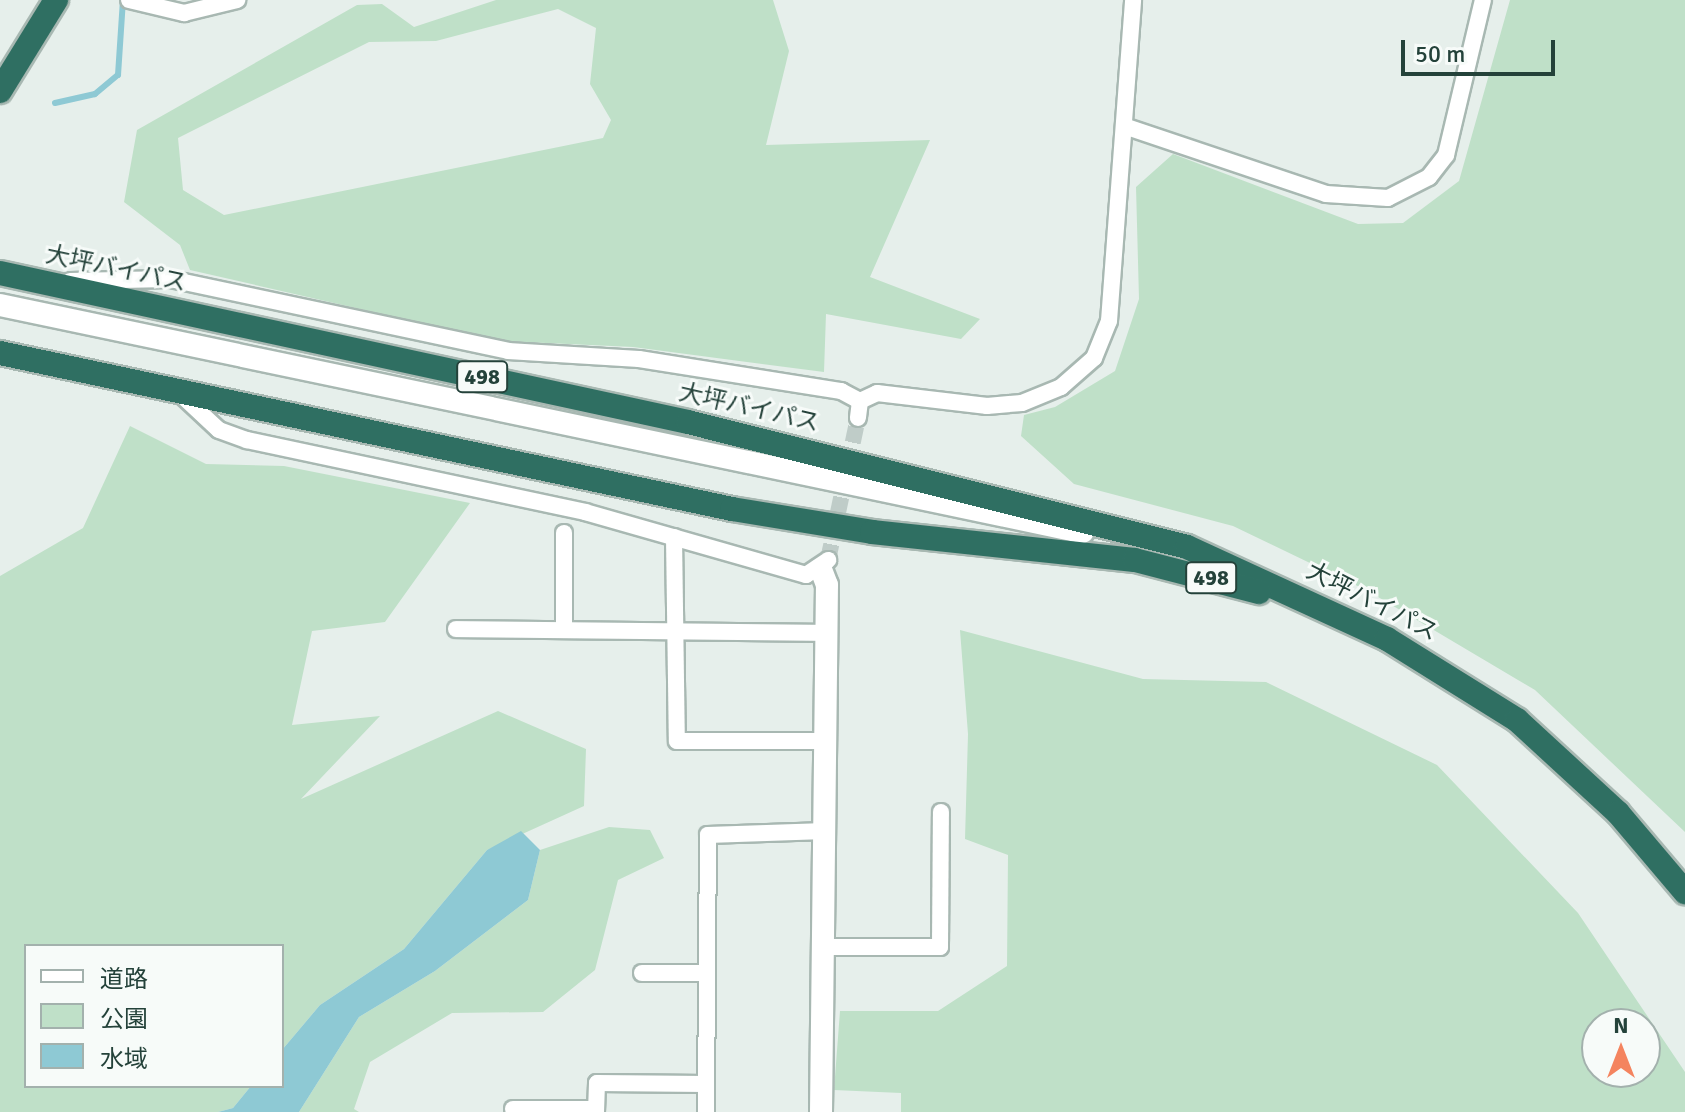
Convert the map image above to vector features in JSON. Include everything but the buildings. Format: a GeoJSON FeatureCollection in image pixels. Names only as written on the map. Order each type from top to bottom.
{"type":"FeatureCollection","features":[{"type":"Feature","properties":{"kind":"highway"},"geometry":{"type":"LineString","coordinates":[[0,91],[56,0]]}},
{"type":"Feature","properties":{"kind":"highway","name":"大坪バイパス"},"geometry":{"type":"LineString","coordinates":[[0,273],[688,422],[1080,515],[1187,547],[1324,608],[1459,680],[1569,765],[1685,892]]}},
{"type":"Feature","properties":{"kind":"highway","name":"大坪バイパス"},"geometry":{"type":"LineString","coordinates":[[0,353],[803,523],[1075,551],[1197,573],[1322,616],[1459,680]]}},
{"type":"Feature","properties":{"kind":"street"},"geometry":{"type":"LineString","coordinates":[[131,1],[184,13],[237,0]]}},
{"type":"Feature","properties":{"kind":"street"},"geometry":{"type":"LineString","coordinates":[[40,282],[170,279],[508,351],[639,359],[841,391],[859,410],[877,393],[987,406],[1022,403],[1061,387],[1094,358],[1109,321],[1133,0]]}},
{"type":"Feature","properties":{"kind":"street"},"geometry":{"type":"LineString","coordinates":[[1124,126],[1326,194],[1388,198],[1429,177],[1446,155],[1483,0]]}},
{"type":"Feature","properties":{"kind":"street"},"geometry":{"type":"LineString","coordinates":[[0,305],[1119,541],[1324,608]]}},
{"type":"Feature","properties":{"kind":"street"},"geometry":{"type":"LineString","coordinates":[[176,390],[219,430],[247,440],[674,537],[806,575],[825,564],[827,633],[821,1112]]}},
{"type":"Feature","properties":{"kind":"street"},"geometry":{"type":"LineString","coordinates":[[564,533],[564,630]]}},
{"type":"Feature","properties":{"kind":"street"},"geometry":{"type":"LineString","coordinates":[[674,537],[677,741],[826,741]]}},
{"type":"Feature","properties":{"kind":"street"},"geometry":{"type":"LineString","coordinates":[[456,629],[827,633]]}},
{"type":"Feature","properties":{"kind":"street"},"geometry":{"type":"LineString","coordinates":[[824,947],[940,947],[941,812]]}},
{"type":"Feature","properties":{"kind":"street"},"geometry":{"type":"LineString","coordinates":[[706,1112],[708,835],[825,831]]}},
{"type":"Feature","properties":{"kind":"street"},"geometry":{"type":"LineString","coordinates":[[642,973],[707,973]]}},
{"type":"Feature","properties":{"kind":"street"},"geometry":{"type":"LineString","coordinates":[[513,1109],[596,1110],[597,1083],[706,1084]]}},
{"type":"Feature","properties":{"kind":"green space"},"geometry":{"type":"Polygon","coordinates":[[[496,0],[773,0],[789,51],[766,145],[930,140],[870,277],[980,319],[961,339],[826,314],[824,372],[633,347],[500,341],[190,270],[180,245],[124,202],[137,130],[357,5],[382,4],[414,27],[496,0]],[[558,9],[436,41],[369,42],[178,138],[183,190],[224,215],[603,138],[611,120],[590,84],[596,28],[558,9]]]}},
{"type":"Feature","properties":{"kind":"green space"},"geometry":{"type":"Polygon","coordinates":[[[1510,0],[1685,0],[1685,832],[1535,690],[1368,591],[1233,526],[1074,484],[1021,436],[1024,415],[1055,407],[1115,371],[1139,299],[1136,187],[1173,154],[1358,224],[1403,223],[1459,181],[1510,0]]]}},
{"type":"Feature","properties":{"kind":"green space"},"geometry":{"type":"Polygon","coordinates":[[[130,426],[206,464],[284,466],[470,503],[385,622],[312,631],[292,725],[380,716],[301,799],[498,711],[586,749],[584,806],[487,850],[404,949],[320,1005],[284,1048],[284,944],[24,944],[24,1088],[249,1088],[233,1108],[218,1112],[0,1112],[0,576],[83,528],[130,426]]]}},
{"type":"Feature","properties":{"kind":"green space"},"geometry":{"type":"Polygon","coordinates":[[[960,630],[1143,679],[1266,682],[1437,765],[1578,913],[1642,1008],[1581,1008],[1581,1088],[1661,1088],[1661,1036],[1685,1072],[1685,1112],[901,1112],[901,1093],[834,1090],[840,1011],[938,1011],[1007,966],[1008,855],[965,839],[968,734],[960,630]]]}},
{"type":"Feature","properties":{"kind":"green space"},"geometry":{"type":"Polygon","coordinates":[[[609,827],[650,830],[664,858],[618,880],[595,970],[543,1012],[452,1013],[370,1062],[354,1109],[359,1112],[299,1112],[359,1017],[435,971],[528,900],[540,850],[609,827]]]}},
{"type":"Feature","properties":{"kind":"water"},"geometry":{"type":"Polygon","coordinates":[[[521,831],[540,850],[528,900],[435,971],[359,1017],[299,1112],[218,1112],[233,1108],[249,1088],[284,1088],[284,1048],[320,1005],[404,949],[487,850],[521,831]]]}},
{"type":"Feature","properties":{"kind":"waterway"},"geometry":{"type":"LineString","coordinates":[[55,103],[95,94],[118,75],[123,0]]}},
{"type":"Feature","properties":{"kind":"tunnel"},"geometry":{"type":"LineString","coordinates":[[828,560],[858,418]]}}]}
